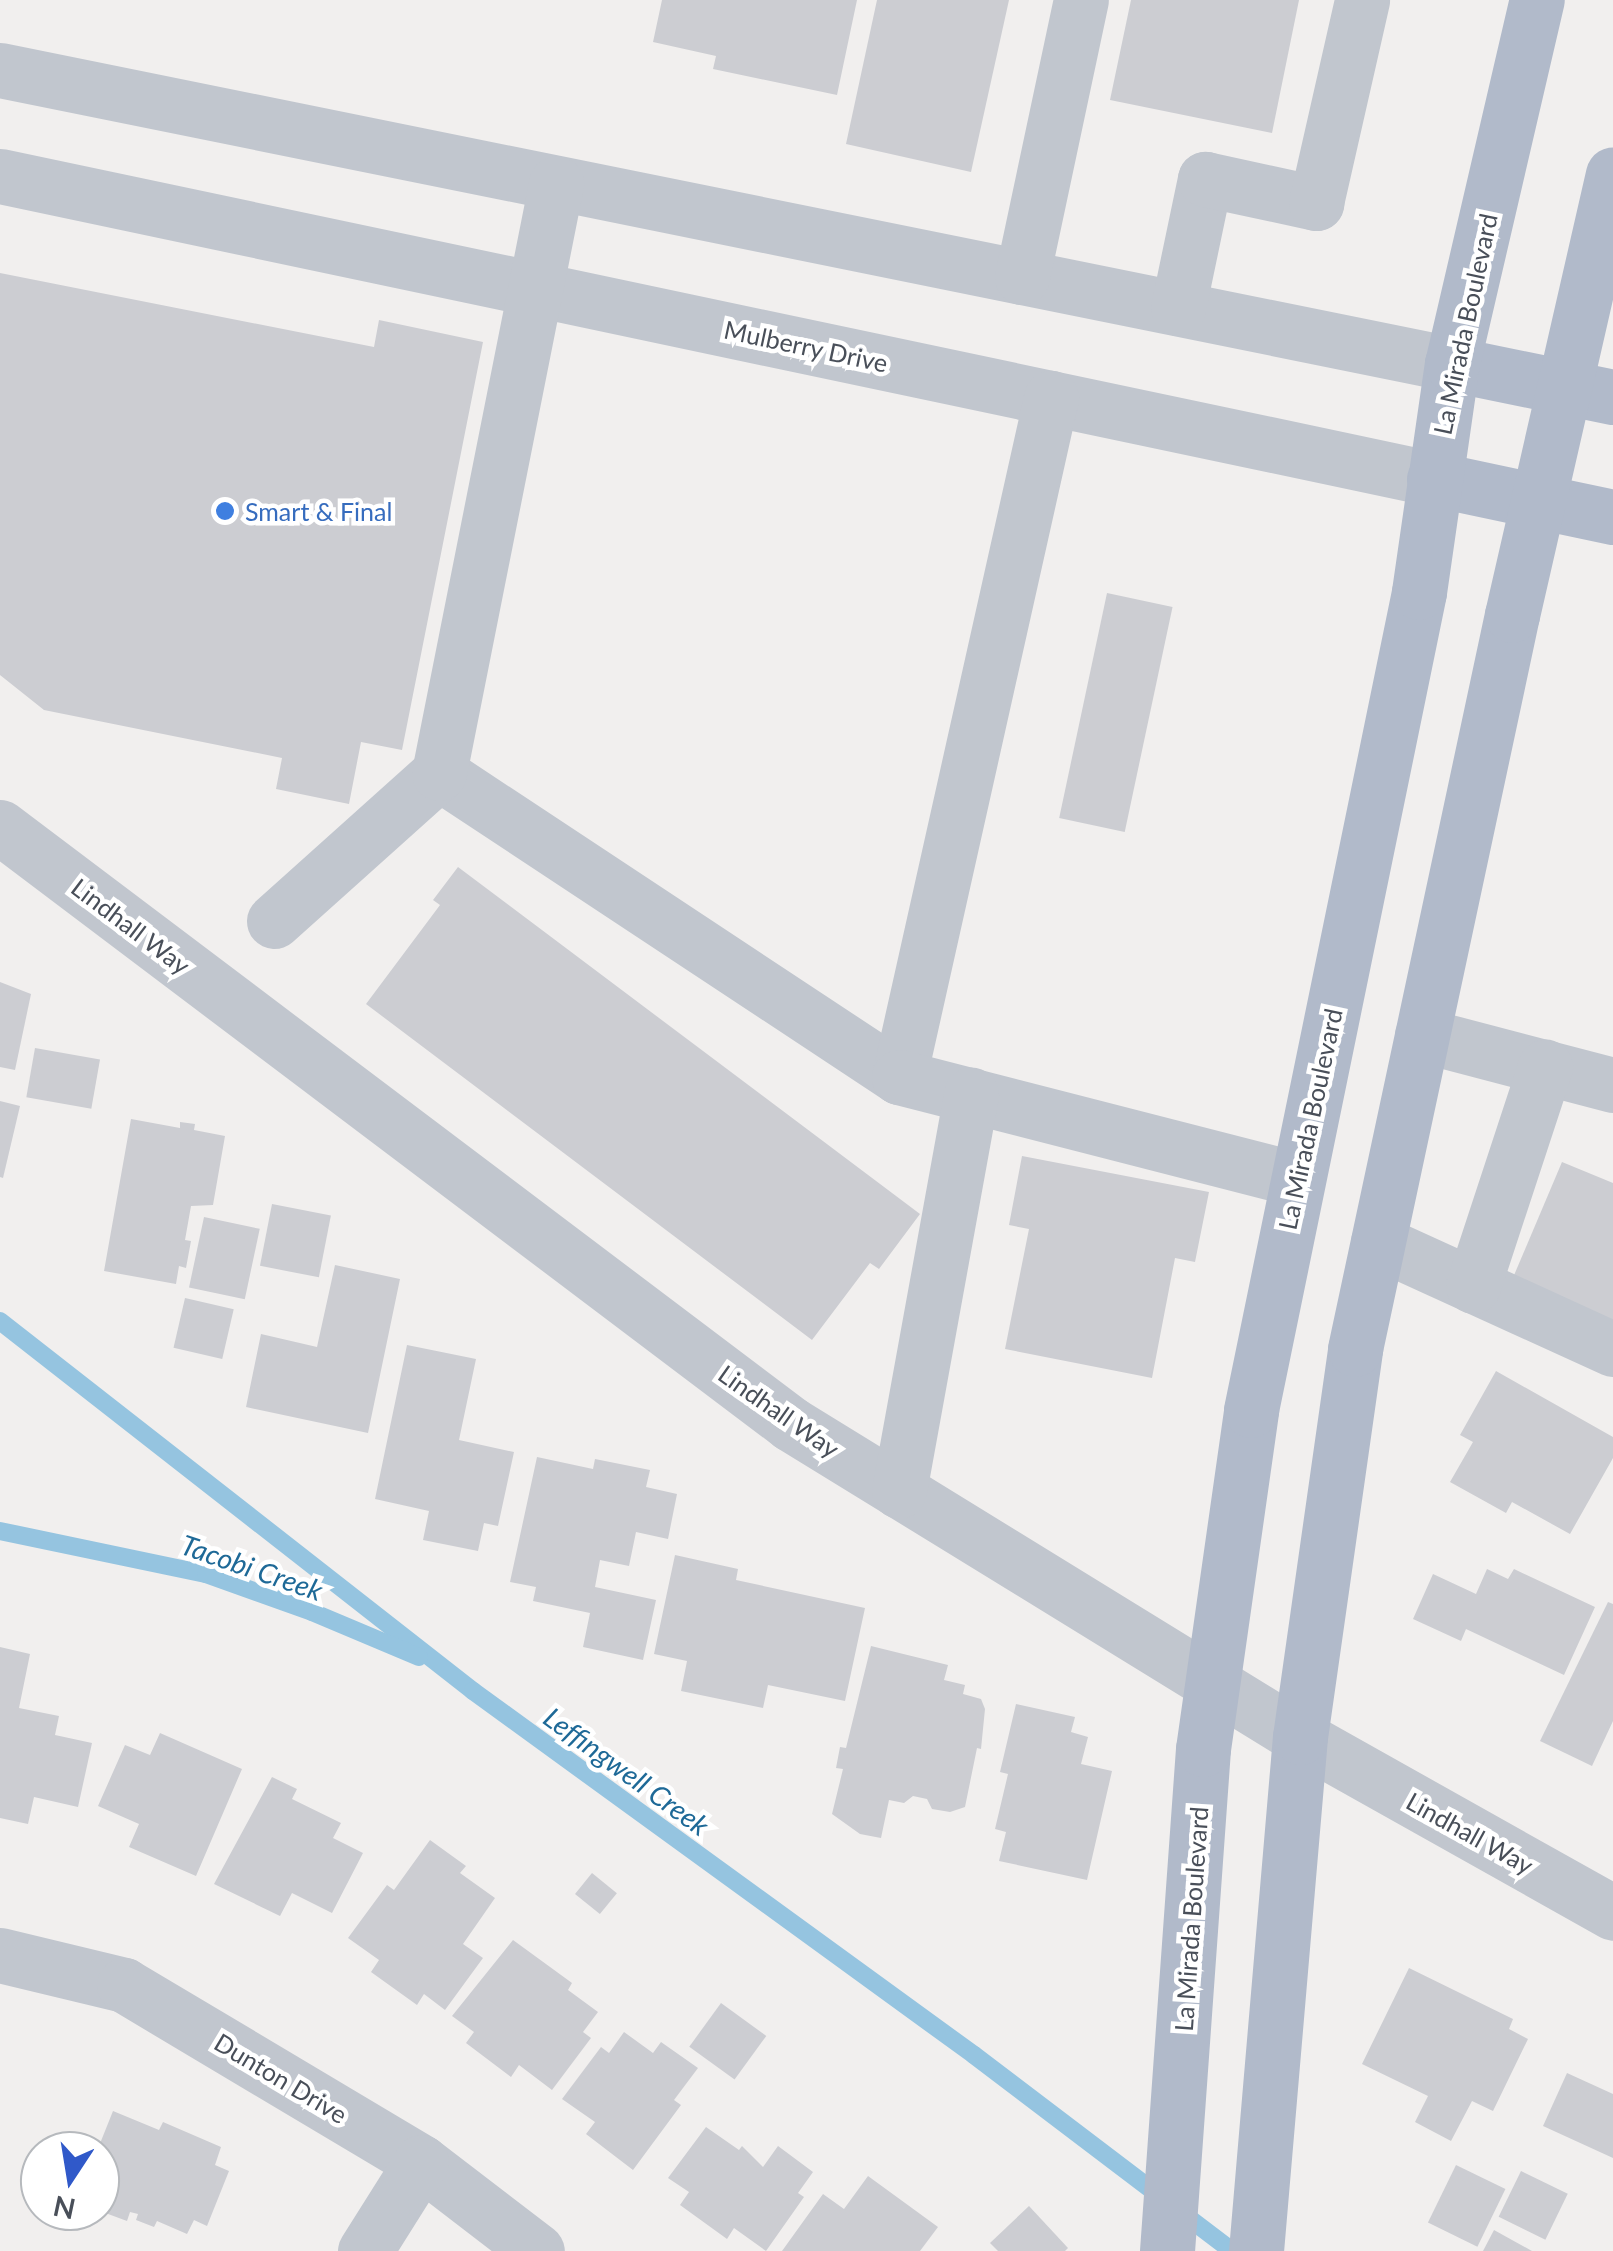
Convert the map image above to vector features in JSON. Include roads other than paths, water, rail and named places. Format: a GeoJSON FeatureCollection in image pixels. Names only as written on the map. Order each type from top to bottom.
{"type":"FeatureCollection","features":[{"type":"Feature","properties":{"kind":"main road","name":"La Mirada Boulevard"},"geometry":{"type":"LineString","coordinates":[[1167,2246],[1210,1683],[1252,1410],[1296,1179],[1419,592],[1452,364],[1537,0]]}},
{"type":"Feature","properties":{"kind":"main road"},"geometry":{"type":"LineString","coordinates":[[1257,2234],[1300,1738],[1355,1349],[1540,501],[1590,392],[1613,174]]}},
{"type":"Feature","properties":{"kind":"main road"},"geometry":{"type":"LineString","coordinates":[[1452,364],[1590,392]]}},
{"type":"Feature","properties":{"kind":"main road","name":"Mulberry Drive"},"geometry":{"type":"LineString","coordinates":[[1434,479],[1613,517]]}},
{"type":"Feature","properties":{"kind":"street"},"geometry":{"type":"LineString","coordinates":[[1022,277],[1081,0]]}},
{"type":"Feature","properties":{"kind":"street"},"geometry":{"type":"LineString","coordinates":[[1178,308],[1205,179],[1316,204],[1362,0]]}},
{"type":"Feature","properties":{"kind":"street"},"geometry":{"type":"LineString","coordinates":[[0,70],[1452,364]]}},
{"type":"Feature","properties":{"kind":"street","name":"Mulberry Drive"},"geometry":{"type":"LineString","coordinates":[[0,176],[1434,479]]}},
{"type":"Feature","properties":{"kind":"street"},"geometry":{"type":"LineString","coordinates":[[274,921],[438,772],[556,184]]}},
{"type":"Feature","properties":{"kind":"street"},"geometry":{"type":"LineString","coordinates":[[899,1077],[1052,398]]}},
{"type":"Feature","properties":{"kind":"street"},"geometry":{"type":"LineString","coordinates":[[438,772],[899,1077],[1296,1179]]}},
{"type":"Feature","properties":{"kind":"street","name":"Lindhall Way"},"geometry":{"type":"LineString","coordinates":[[0,827],[791,1424],[1300,1738],[1613,1913]]}},
{"type":"Feature","properties":{"kind":"street"},"geometry":{"type":"LineString","coordinates":[[1422,1034],[1613,1085]]}},
{"type":"Feature","properties":{"kind":"street"},"geometry":{"type":"LineString","coordinates":[[1474,1286],[1545,1067]]}},
{"type":"Feature","properties":{"kind":"street"},"geometry":{"type":"LineString","coordinates":[[899,1491],[972,1094]]}},
{"type":"Feature","properties":{"kind":"street"},"geometry":{"type":"LineString","coordinates":[[1378,1242],[1613,1349]]}},
{"type":"Feature","properties":{"kind":"street","name":"Dunton Drive"},"geometry":{"type":"LineString","coordinates":[[0,1954],[124,1986],[421,2162],[537,2251]]}},
{"type":"Feature","properties":{"kind":"street"},"geometry":{"type":"LineString","coordinates":[[365,2251],[421,2162]]}},
{"type":"Feature","properties":{"kind":"waterway","name":"Leffingwell Creek"},"geometry":{"type":"LineString","coordinates":[[0,1321],[473,1691],[974,2055],[1232,2251]]}},
{"type":"Feature","properties":{"kind":"waterway","name":"Tacobi Creek"},"geometry":{"type":"LineString","coordinates":[[0,1531],[206,1574],[312,1612],[419,1657]]}},
{"type":"Feature","properties":{"kind":"place","name":"Smart & Final"},"geometry":{"type":"Point","coordinates":[225,511]}}]}
